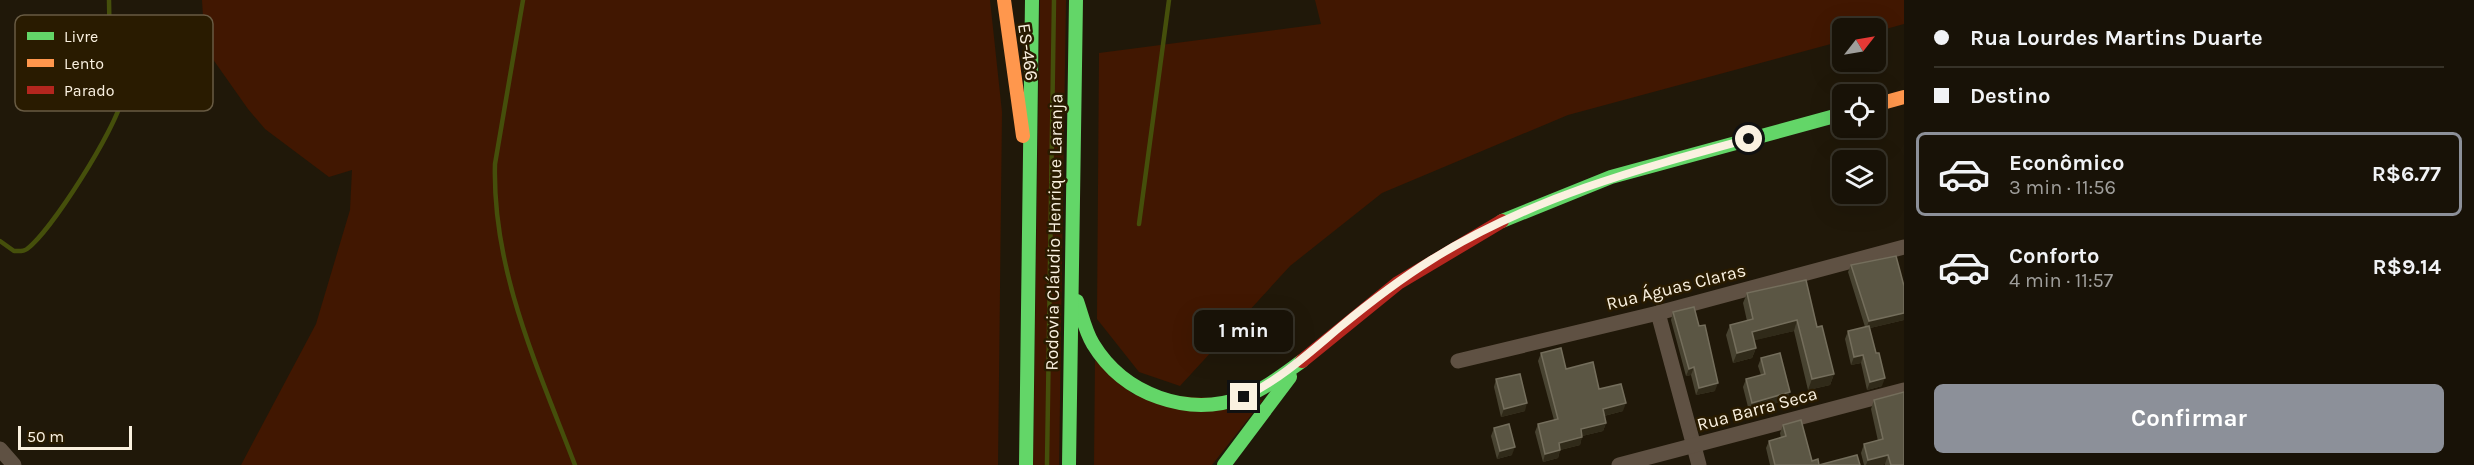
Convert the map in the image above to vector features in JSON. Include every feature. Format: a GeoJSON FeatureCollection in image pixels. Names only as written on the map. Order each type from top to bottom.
{"type":"FeatureCollection","features":[{"type":"Feature","properties":{"kind":"main road","name":"ES-466"},"geometry":{"type":"LineString","coordinates":[[1004,0],[1009,51],[1030,179]]}},
{"type":"Feature","properties":{"kind":"main road","name":"Rodovia Cláudio Henrique Laranja"},"geometry":{"type":"LineString","coordinates":[[1026,465],[1032,0]]}},
{"type":"Feature","properties":{"kind":"main road","name":"Rodovia Cláudio Henrique Laranja"},"geometry":{"type":"LineString","coordinates":[[1069,465],[1076,0]]}},
{"type":"Feature","properties":{"kind":"main road"},"geometry":{"type":"LineString","coordinates":[[1886,102],[1904,97]]}},
{"type":"Feature","properties":{"kind":"main road"},"geometry":{"type":"LineString","coordinates":[[1072,285],[1086,329],[1101,356],[1128,382],[1162,400],[1195,405],[1228,402],[1259,389],[1302,361],[1356,313],[1397,283],[1431,260],[1503,220],[1579,188],[1617,175],[1832,117]]}},
{"type":"Feature","properties":{"kind":"main road"},"geometry":{"type":"LineString","coordinates":[[1224,465],[1302,361]]}},
{"type":"Feature","properties":{"kind":"street","name":"Rua Águas Claras"},"geometry":{"type":"LineString","coordinates":[[1458,361],[1658,313],[1904,247]]}},
{"type":"Feature","properties":{"kind":"street"},"geometry":{"type":"LineString","coordinates":[[1658,313],[1699,465]]}},
{"type":"Feature","properties":{"kind":"street","name":"Rua Barra Seca"},"geometry":{"type":"LineString","coordinates":[[1619,465],[1904,390]]}},
{"type":"Feature","properties":{"kind":"street"},"geometry":{"type":"LineString","coordinates":[[0,449],[14,465]]}},
{"type":"Feature","properties":{"kind":"shaded area"},"geometry":{"type":"Polygon","coordinates":[[[202,0],[990,0],[1002,112],[998,465],[241,465],[316,324],[350,210],[352,170],[329,177],[265,129],[213,59],[213,15],[203,15],[202,0]]]}},
{"type":"Feature","properties":{"kind":"shaded area"},"geometry":{"type":"Polygon","coordinates":[[[1040,0],[1066,0],[1059,465],[1033,465],[1040,0]]]}},
{"type":"Feature","properties":{"kind":"shaded area"},"geometry":{"type":"Polygon","coordinates":[[[1315,0],[1904,0],[1904,24],[1886,29],[1886,18],[1832,18],[1832,44],[1568,115],[1382,193],[1290,266],[1180,386],[1139,372],[1097,319],[1099,53],[1321,24],[1315,0]]]}},
{"type":"Feature","properties":{"kind":"shaded area"},"geometry":{"type":"Polygon","coordinates":[[[1095,360],[1133,394],[1263,400],[1212,465],[1094,465],[1095,360]]]}},
{"type":"Feature","properties":{"kind":"building"},"geometry":{"type":"Polygon","coordinates":[[[1896,256],[1904,286],[1904,313],[1869,321],[1851,265],[1896,256]]]}},
{"type":"Feature","properties":{"kind":"building"},"geometry":{"type":"Polygon","coordinates":[[[1806,280],[1817,327],[1822,326],[1834,374],[1812,379],[1797,320],[1752,332],[1756,348],[1737,353],[1730,325],[1753,319],[1747,293],[1806,280]]]}},
{"type":"Feature","properties":{"kind":"building"},"geometry":{"type":"Polygon","coordinates":[[[1694,307],[1699,326],[1705,325],[1718,383],[1699,388],[1694,367],[1689,369],[1673,312],[1694,307]]]}},
{"type":"Feature","properties":{"kind":"building"},"geometry":{"type":"Polygon","coordinates":[[[1869,326],[1885,378],[1870,382],[1863,355],[1854,357],[1848,331],[1869,326]]]}},
{"type":"Feature","properties":{"kind":"building"},"geometry":{"type":"Polygon","coordinates":[[[1561,348],[1566,369],[1593,362],[1599,389],[1621,384],[1626,403],[1603,409],[1606,423],[1581,429],[1582,437],[1559,443],[1560,450],[1545,454],[1538,424],[1558,419],[1541,353],[1561,348]]]}},
{"type":"Feature","properties":{"kind":"building"},"geometry":{"type":"Polygon","coordinates":[[[1780,353],[1790,392],[1752,403],[1746,379],[1765,374],[1761,358],[1780,353]]]}},
{"type":"Feature","properties":{"kind":"building"},"geometry":{"type":"Polygon","coordinates":[[[1520,374],[1527,403],[1504,409],[1496,379],[1520,374]]]}},
{"type":"Feature","properties":{"kind":"building"},"geometry":{"type":"Polygon","coordinates":[[[1904,392],[1904,465],[1891,465],[1888,455],[1868,460],[1864,444],[1883,439],[1874,400],[1904,392]]]}},
{"type":"Feature","properties":{"kind":"building"},"geometry":{"type":"Polygon","coordinates":[[[1801,420],[1812,461],[1818,459],[1819,465],[1775,465],[1769,441],[1786,436],[1783,425],[1801,420]]]}},
{"type":"Feature","properties":{"kind":"building"},"geometry":{"type":"Polygon","coordinates":[[[1509,424],[1515,447],[1500,451],[1494,428],[1509,424]]]}},
{"type":"Feature","properties":{"kind":"building"},"geometry":{"type":"Polygon","coordinates":[[[1857,455],[1860,465],[1819,465],[1857,455]]]}},
{"type":"Feature","properties":{"kind":"waterway"},"geometry":{"type":"LineString","coordinates":[[109,0],[110,15]]}},
{"type":"Feature","properties":{"kind":"waterway"},"geometry":{"type":"LineString","coordinates":[[523,0],[495,164],[496,203],[501,242],[520,318],[575,465]]}},
{"type":"Feature","properties":{"kind":"waterway"},"geometry":{"type":"LineString","coordinates":[[1047,465],[1054,0]]}},
{"type":"Feature","properties":{"kind":"waterway"},"geometry":{"type":"LineString","coordinates":[[1139,224],[1169,0]]}},
{"type":"Feature","properties":{"kind":"waterway"},"geometry":{"type":"LineString","coordinates":[[0,241],[14,251],[24,251],[38,238],[81,178],[108,133],[118,111]]}},
{"type":"Feature","properties":{"kind":"traffic: fast"},"geometry":{"type":"LineString","coordinates":[[1026,465],[1032,0]]}},
{"type":"Feature","properties":{"kind":"traffic: fast"},"geometry":{"type":"LineString","coordinates":[[1069,465],[1076,0]]}},
{"type":"Feature","properties":{"kind":"traffic: fast"},"geometry":{"type":"LineString","coordinates":[[1502,221],[1611,177],[1832,117]]}},
{"type":"Feature","properties":{"kind":"traffic: fast"},"geometry":{"type":"LineString","coordinates":[[1077,301],[1090,339],[1106,362],[1122,377],[1159,398],[1201,405],[1223,403],[1259,390],[1302,361]]}},
{"type":"Feature","properties":{"kind":"traffic: fast"},"geometry":{"type":"LineString","coordinates":[[1224,465],[1290,377]]}},
{"type":"Feature","properties":{"kind":"traffic: slow"},"geometry":{"type":"LineString","coordinates":[[1004,0],[1023,136]]}},
{"type":"Feature","properties":{"kind":"traffic: slow"},"geometry":{"type":"LineString","coordinates":[[1886,102],[1904,97]]}},
{"type":"Feature","properties":{"kind":"traffic: jam"},"geometry":{"type":"LineString","coordinates":[[1302,361],[1398,283],[1502,221]]}},
{"type":"Feature","properties":{"kind":"route"},"geometry":{"type":"LineString","coordinates":[[1244,397],[1302,361],[1364,307],[1397,283],[1431,260],[1503,220],[1540,203],[1617,175],[1749,139]]}}]}
